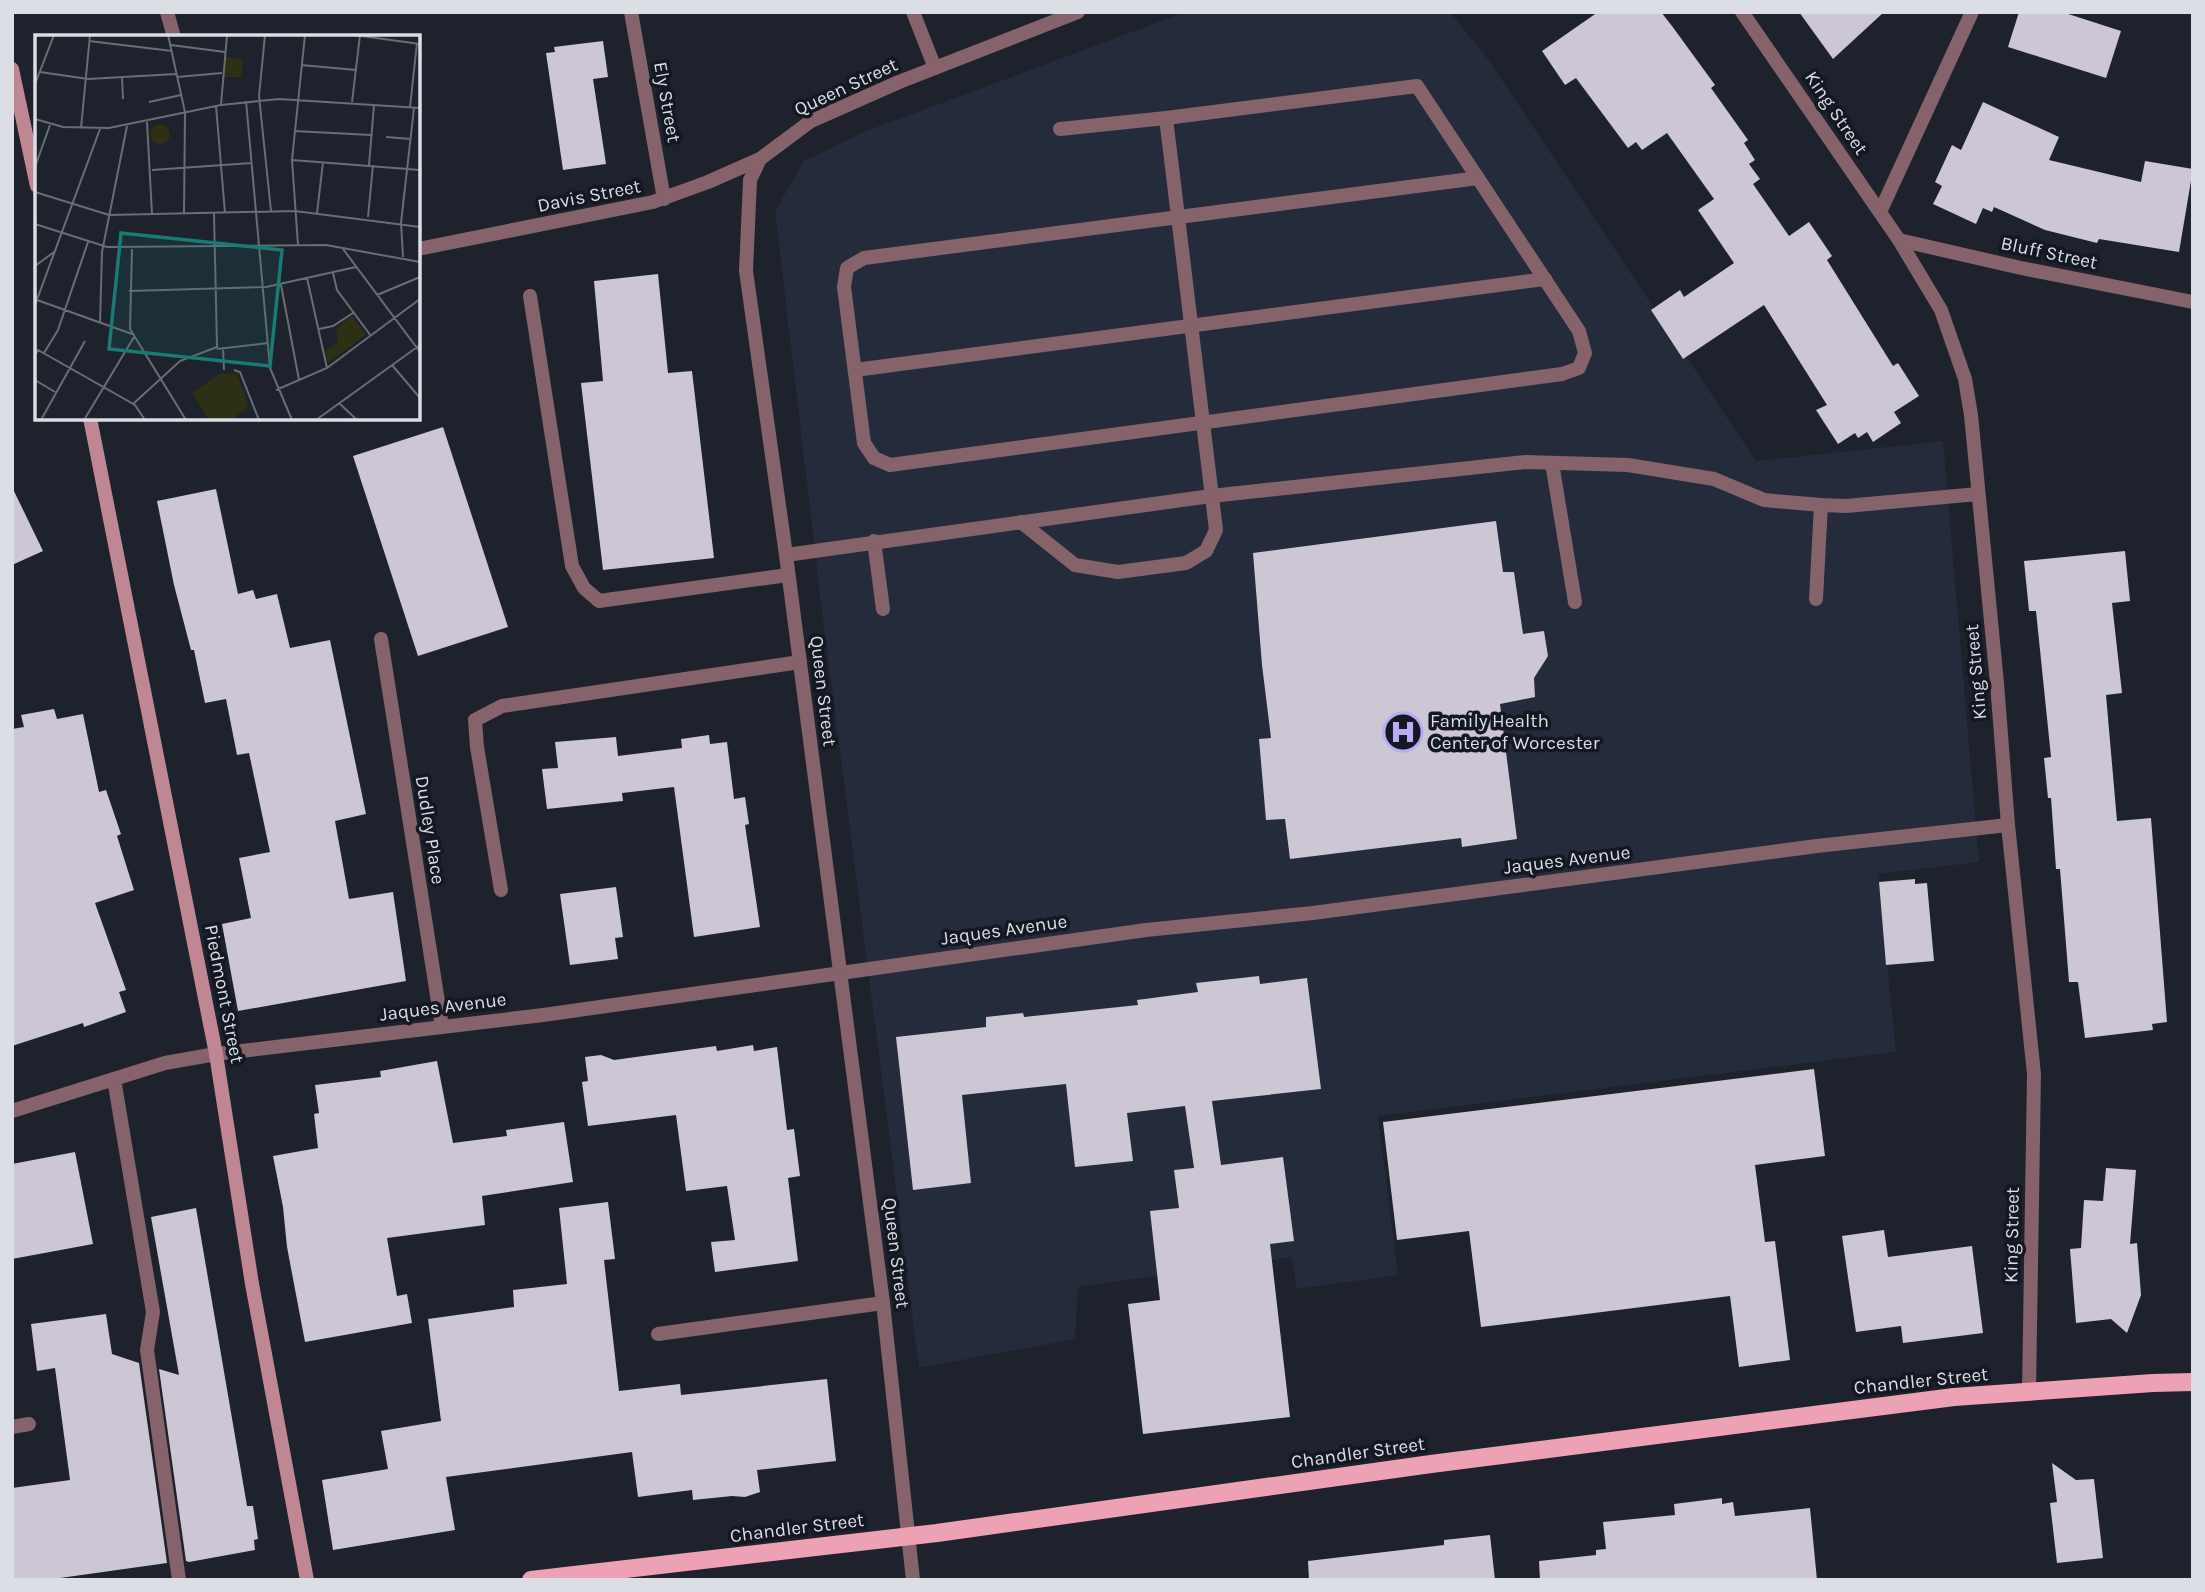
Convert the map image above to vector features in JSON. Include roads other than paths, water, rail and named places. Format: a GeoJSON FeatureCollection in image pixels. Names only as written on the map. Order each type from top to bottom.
{"type":"FeatureCollection","features":[{"type":"Feature","properties":{"kind":"main road","name":"Chandler Street"},"geometry":{"type":"LineString","coordinates":[[530,1580],[908,1537],[1717,1426],[1954,1397],[2193,1382]]}},
{"type":"Feature","properties":{"kind":"street"},"geometry":{"type":"LineString","coordinates":[[167,12],[173,35]]}},
{"type":"Feature","properties":{"kind":"street","name":"Ely Street"},"geometry":{"type":"LineString","coordinates":[[631,12],[664,199]]}},
{"type":"Feature","properties":{"kind":"street"},"geometry":{"type":"LineString","coordinates":[[913,12],[935,68]]}},
{"type":"Feature","properties":{"kind":"street","name":"Queen Street"},"geometry":{"type":"LineString","coordinates":[[914,1580],[883,1303],[786,555],[746,271],[750,180],[760,159],[811,121],[935,68],[1078,12]]}},
{"type":"Feature","properties":{"kind":"street","name":"King Street"},"geometry":{"type":"LineString","coordinates":[[1742,12],[1899,240],[1941,310],[1965,379],[1971,415],[2034,1074],[2029,1392]]}},
{"type":"Feature","properties":{"kind":"street"},"geometry":{"type":"LineString","coordinates":[[1880,212],[1972,12]]}},
{"type":"Feature","properties":{"kind":"street"},"geometry":{"type":"LineString","coordinates":[[12,69],[35,173]]}},
{"type":"Feature","properties":{"kind":"street"},"geometry":{"type":"LineString","coordinates":[[1060,129],[1418,86],[1579,331],[1585,353],[1579,368],[1548,376],[890,465],[874,458],[864,443],[844,287],[847,268],[864,258],[1478,178]]}},
{"type":"Feature","properties":{"kind":"street"},"geometry":{"type":"LineString","coordinates":[[1021,522],[1075,565],[1118,572],[1185,563],[1206,551],[1216,530],[1166,118]]}},
{"type":"Feature","properties":{"kind":"street","name":"Davis Street"},"geometry":{"type":"LineString","coordinates":[[420,248],[664,199],[760,159]]}},
{"type":"Feature","properties":{"kind":"street","name":"Bluff Street"},"geometry":{"type":"LineString","coordinates":[[1899,240],[2021,268],[2193,302]]}},
{"type":"Feature","properties":{"kind":"street"},"geometry":{"type":"LineString","coordinates":[[855,370],[1545,279]]}},
{"type":"Feature","properties":{"kind":"street"},"geometry":{"type":"LineString","coordinates":[[530,296],[572,566],[584,588],[599,601],[788,575]]}},
{"type":"Feature","properties":{"kind":"street","name":"Piedmont Street"},"geometry":{"type":"LineString","coordinates":[[90,420],[216,1054],[252,1284],[307,1580]]}},
{"type":"Feature","properties":{"kind":"street"},"geometry":{"type":"LineString","coordinates":[[786,555],[1211,496],[1525,462],[1628,465],[1714,479],[1764,500],[1821,505],[1846,506],[1978,494]]}},
{"type":"Feature","properties":{"kind":"street"},"geometry":{"type":"LineString","coordinates":[[1552,463],[1575,603]]}},
{"type":"Feature","properties":{"kind":"street"},"geometry":{"type":"LineString","coordinates":[[1816,599],[1821,505]]}},
{"type":"Feature","properties":{"kind":"street"},"geometry":{"type":"LineString","coordinates":[[874,541],[883,609]]}},
{"type":"Feature","properties":{"kind":"street","name":"Dudley Place"},"geometry":{"type":"LineString","coordinates":[[381,639],[442,1027]]}},
{"type":"Feature","properties":{"kind":"street"},"geometry":{"type":"LineString","coordinates":[[501,890],[477,747],[475,720],[502,706],[800,662]]}},
{"type":"Feature","properties":{"kind":"street","name":"Jaques Avenue"},"geometry":{"type":"LineString","coordinates":[[12,1111],[165,1063],[216,1054],[543,1015],[1146,930],[1313,913],[1804,848],[2008,824]]}},
{"type":"Feature","properties":{"kind":"street"},"geometry":{"type":"LineString","coordinates":[[114,1079],[153,1312],[147,1350],[178,1580]]}},
{"type":"Feature","properties":{"kind":"street"},"geometry":{"type":"LineString","coordinates":[[658,1334],[883,1303]]}},
{"type":"Feature","properties":{"kind":"street"},"geometry":{"type":"LineString","coordinates":[[12,1427],[29,1424]]}},
{"type":"Feature","properties":{"kind":"place","name":"Family Health Center of Worcester"},"geometry":{"type":"Point","coordinates":[1403,732]}}]}
